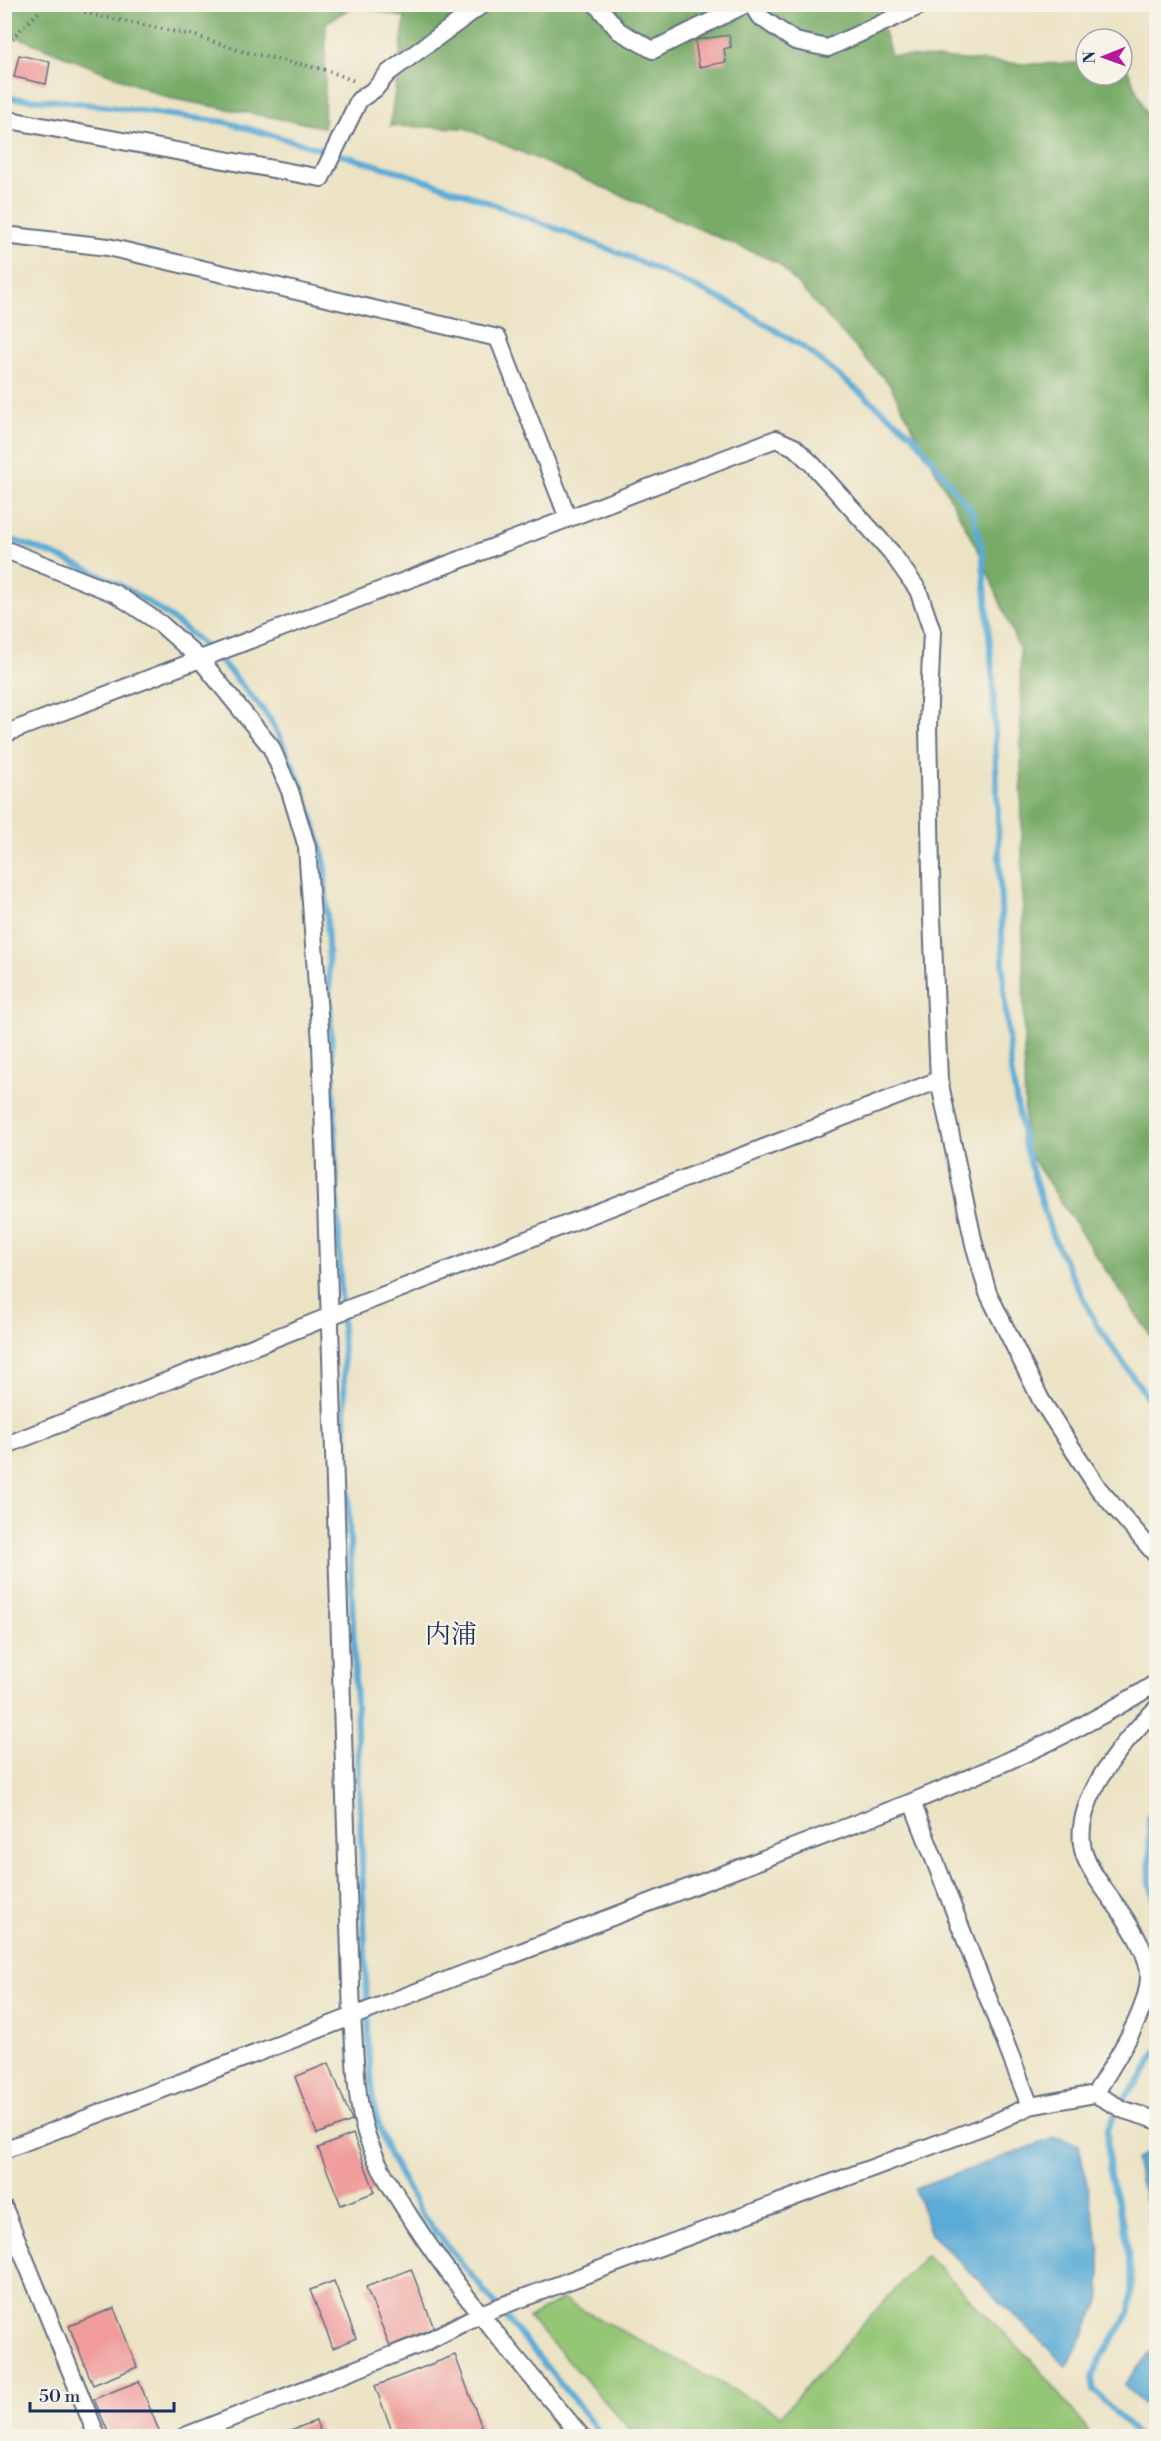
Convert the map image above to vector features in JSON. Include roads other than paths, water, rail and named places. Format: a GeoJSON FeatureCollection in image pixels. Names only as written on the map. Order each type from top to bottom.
{"type":"FeatureCollection","features":[{"type":"Feature","properties":{"kind":"street"},"geometry":{"type":"LineString","coordinates":[[4,119],[321,178],[359,100],[375,89],[388,73],[483,4]]}},
{"type":"Feature","properties":{"kind":"street"},"geometry":{"type":"LineString","coordinates":[[596,4],[619,31],[653,50],[746,4]]}},
{"type":"Feature","properties":{"kind":"street"},"geometry":{"type":"LineString","coordinates":[[752,4],[759,16],[795,41],[828,48],[924,4]]}},
{"type":"Feature","properties":{"kind":"street"},"geometry":{"type":"LineString","coordinates":[[4,235],[108,247],[498,338],[567,518]]}},
{"type":"Feature","properties":{"kind":"street"},"geometry":{"type":"LineString","coordinates":[[4,734],[776,439],[794,447],[891,552],[918,590],[932,631],[928,727],[932,918],[939,1080],[974,1244],[988,1293],[1041,1400],[1092,1478],[1156,1555]]}},
{"type":"Feature","properties":{"kind":"street"},"geometry":{"type":"LineString","coordinates":[[4,549],[116,594],[161,624],[200,659],[271,747],[290,791],[307,847],[321,1043],[352,2018],[363,2123],[380,2170],[428,2243],[480,2314],[581,2436]]}},
{"type":"Feature","properties":{"kind":"street"},"geometry":{"type":"LineString","coordinates":[[4,1446],[353,1307],[939,1080]]}},
{"type":"Feature","properties":{"kind":"street"},"geometry":{"type":"LineString","coordinates":[[4,2150],[912,1802],[1022,1756],[1117,1708],[1156,1683]]}},
{"type":"Feature","properties":{"kind":"street"},"geometry":{"type":"LineString","coordinates":[[1095,2094],[1132,2029],[1149,1989],[1149,1971],[1138,1941],[1083,1850],[1082,1824],[1089,1801],[1123,1744],[1156,1709]]}},
{"type":"Feature","properties":{"kind":"street"},"geometry":{"type":"LineString","coordinates":[[912,1802],[1030,2106]]}},
{"type":"Feature","properties":{"kind":"street"},"geometry":{"type":"LineString","coordinates":[[184,2436],[426,2342],[480,2314],[998,2121],[1030,2106],[1095,2094],[1124,2110],[1156,2120]]}},
{"type":"Feature","properties":{"kind":"street"},"geometry":{"type":"LineString","coordinates":[[4,2208],[98,2436]]}},
{"type":"Feature","properties":{"kind":"water"},"geometry":{"type":"Polygon","coordinates":[[[1057,2137],[1079,2145],[1100,2248],[1100,2301],[1067,2367],[931,2234],[915,2189],[1057,2137]]]}},
{"type":"Feature","properties":{"kind":"water"},"geometry":{"type":"Polygon","coordinates":[[[1156,2147],[1156,2243],[1135,2160],[1156,2147]]]}},
{"type":"Feature","properties":{"kind":"water"},"geometry":{"type":"Polygon","coordinates":[[[1156,2344],[1156,2404],[1147,2407],[1124,2386],[1156,2344]]]}},
{"type":"Feature","properties":{"kind":"waterway"},"geometry":{"type":"LineString","coordinates":[[4,98],[62,101],[225,122],[401,172],[480,199],[629,257],[734,305],[806,349],[913,435],[972,512],[982,550],[993,681],[1004,988],[1011,1071],[1025,1147],[1052,1235],[1095,1322],[1156,1410]]}},
{"type":"Feature","properties":{"kind":"waterway"},"geometry":{"type":"LineString","coordinates":[[4,537],[72,562],[134,593],[190,633],[216,657],[267,715],[296,772],[315,827],[325,864],[369,2056],[375,2112],[388,2153],[423,2216],[603,2436]]}},
{"type":"Feature","properties":{"kind":"waterway"},"geometry":{"type":"LineString","coordinates":[[1156,1798],[1149,1820],[1150,1884],[1156,1904]]}},
{"type":"Feature","properties":{"kind":"waterway"},"geometry":{"type":"LineString","coordinates":[[1138,2436],[1094,2390],[1092,2378],[1096,2366],[1130,2312],[1132,2281],[1124,2224],[1110,2176],[1107,2130],[1121,2102],[1143,2076],[1156,2052]]}},
{"type":"Feature","properties":{"kind":"district","name":"内浦"},"geometry":{"type":"Point","coordinates":[451,1634]}}]}
